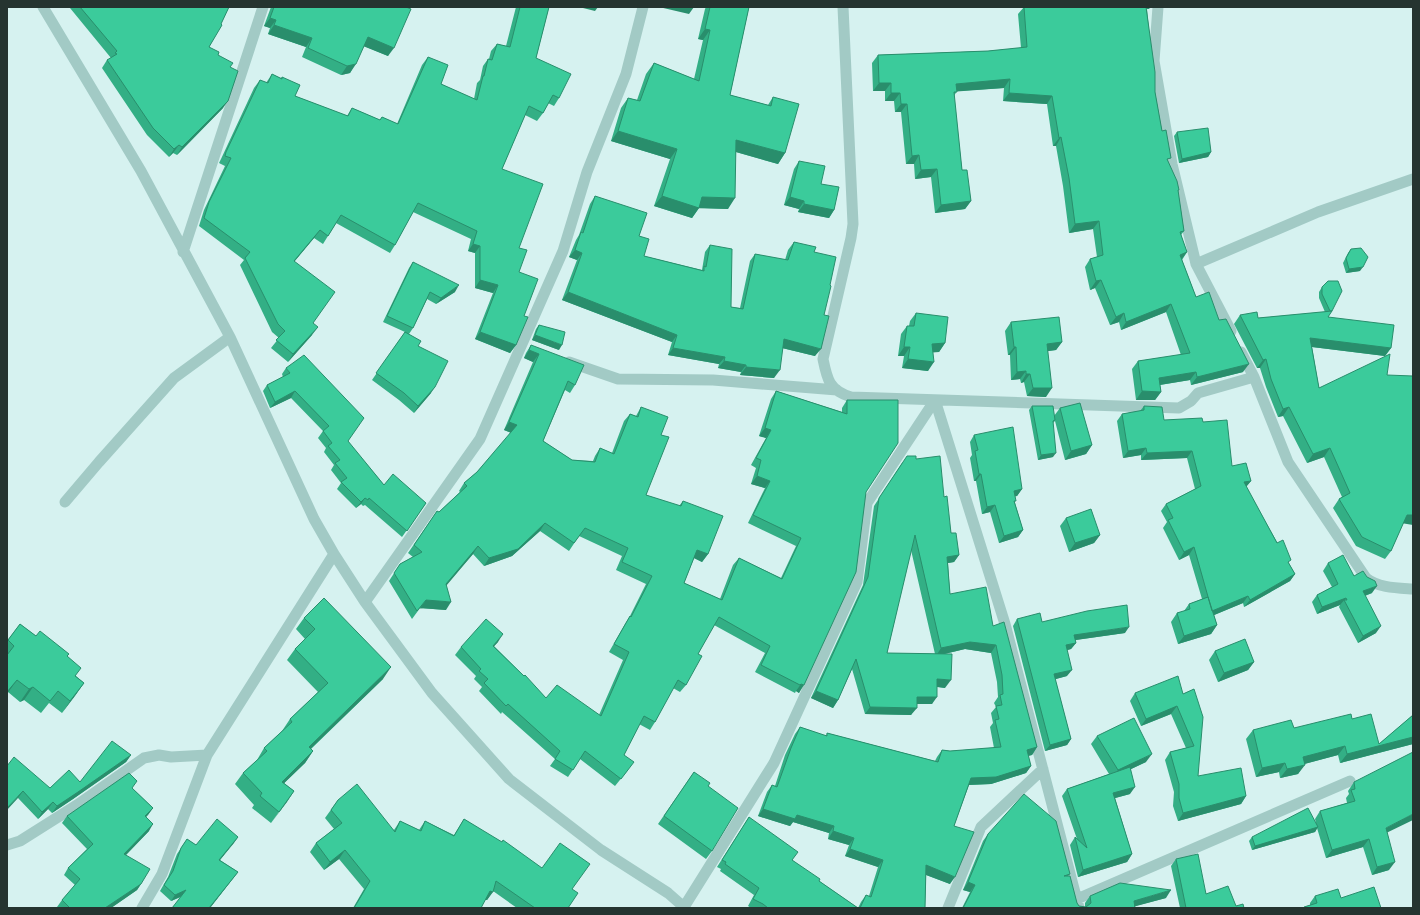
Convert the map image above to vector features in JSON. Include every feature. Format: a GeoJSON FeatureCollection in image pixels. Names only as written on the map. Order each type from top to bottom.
{"type":"FeatureCollection","features":[{"type":"Feature","properties":{"kind":"street"},"geometry":{"type":"LineString","coordinates":[[43,7],[141,171],[230,338],[314,519],[334,554],[365,602],[432,693],[509,779],[602,850],[668,893],[685,908],[774,763],[857,582],[867,503],[935,400]]}},
{"type":"Feature","properties":{"kind":"street"},"geometry":{"type":"LineString","coordinates":[[183,252],[263,7]]}},
{"type":"Feature","properties":{"kind":"street"},"geometry":{"type":"LineString","coordinates":[[365,602],[480,439],[526,346],[563,252],[588,172],[626,74],[643,7]]}},
{"type":"Feature","properties":{"kind":"street"},"geometry":{"type":"LineString","coordinates":[[843,7],[852,224],[851,238],[823,359],[825,371],[830,384],[837,390],[851,397],[1179,408],[1191,401],[1198,393],[1254,377]]}},
{"type":"Feature","properties":{"kind":"street"},"geometry":{"type":"LineString","coordinates":[[1158,7],[1154,61],[1172,164],[1196,264],[1254,377],[1288,462],[1366,578],[1370,582],[1377,584],[1413,589]]}},
{"type":"Feature","properties":{"kind":"street"},"geometry":{"type":"LineString","coordinates":[[1196,264],[1318,212],[1413,179]]}},
{"type":"Feature","properties":{"kind":"street"},"geometry":{"type":"LineString","coordinates":[[65,502],[174,378],[230,338]]}},
{"type":"Feature","properties":{"kind":"street"},"geometry":{"type":"LineString","coordinates":[[558,358],[618,379],[713,380],[837,390]]}},
{"type":"Feature","properties":{"kind":"street"},"geometry":{"type":"LineString","coordinates":[[935,400],[1005,624],[1078,904],[1350,781]]}},
{"type":"Feature","properties":{"kind":"street"},"geometry":{"type":"LineString","coordinates":[[142,908],[162,874],[207,755],[334,554]]}},
{"type":"Feature","properties":{"kind":"street"},"geometry":{"type":"LineString","coordinates":[[7,845],[20,841],[71,809],[144,758],[159,755],[171,757],[207,755]]}},
{"type":"Feature","properties":{"kind":"street"},"geometry":{"type":"LineString","coordinates":[[948,908],[981,827],[1043,769]]}},
{"type":"Feature","properties":{"kind":"building"},"geometry":{"type":"Polygon","coordinates":[[[80,7],[229,7],[221,24],[222,25],[209,47],[219,52],[218,55],[233,63],[230,67],[238,71],[228,101],[182,147],[179,145],[174,149],[153,128],[107,60],[117,54],[115,53],[117,51],[80,7]]]}},
{"type":"Feature","properties":{"kind":"building"},"geometry":{"type":"Polygon","coordinates":[[[274,7],[406,7],[411,9],[394,48],[368,37],[356,64],[347,66],[308,48],[312,38],[274,25],[276,20],[270,18],[274,7]]]}},
{"type":"Feature","properties":{"kind":"building"},"geometry":{"type":"Polygon","coordinates":[[[520,7],[549,7],[536,58],[571,74],[559,98],[553,95],[543,113],[529,106],[502,169],[543,184],[519,248],[527,250],[519,272],[538,279],[524,316],[528,317],[516,345],[480,332],[498,285],[480,280],[480,246],[473,244],[477,231],[418,203],[395,245],[341,215],[328,236],[320,230],[294,261],[335,292],[313,323],[318,327],[293,354],[276,340],[285,331],[278,324],[245,258],[250,252],[204,218],[209,202],[231,158],[225,156],[226,152],[260,80],[268,83],[272,74],[282,79],[282,77],[300,85],[295,96],[348,116],[352,108],[380,120],[382,117],[398,124],[428,57],[448,65],[441,84],[477,100],[488,59],[492,60],[497,44],[510,47],[520,7]]]}},
{"type":"Feature","properties":{"kind":"building"},"geometry":{"type":"Polygon","coordinates":[[[710,7],[749,7],[730,95],[771,106],[773,97],[799,104],[785,153],[736,140],[735,198],[702,197],[699,208],[662,196],[677,149],[618,131],[628,98],[640,101],[654,63],[699,81],[710,30],[705,29],[710,7]]]}},
{"type":"Feature","properties":{"kind":"building"},"geometry":{"type":"Polygon","coordinates":[[[1024,7],[1146,7],[1155,72],[1155,92],[1162,131],[1166,130],[1171,158],[1167,159],[1177,181],[1179,190],[1184,231],[1180,232],[1187,252],[1180,255],[1196,297],[1209,292],[1219,320],[1226,319],[1249,364],[1197,377],[1196,372],[1159,378],[1161,392],[1142,391],[1138,361],[1190,353],[1171,304],[1126,322],[1124,313],[1116,317],[1101,280],[1096,281],[1090,259],[1103,255],[1099,221],[1075,224],[1069,178],[1061,137],[1059,138],[1052,96],[1009,93],[1010,79],[956,84],[957,92],[954,92],[962,170],[967,170],[971,201],[941,205],[937,169],[921,170],[919,155],[912,156],[907,104],[901,104],[900,93],[891,93],[891,83],[879,83],[878,55],[988,51],[1027,47],[1024,7]]]}},
{"type":"Feature","properties":{"kind":"building"},"geometry":{"type":"Polygon","coordinates":[[[1208,128],[1211,152],[1182,159],[1177,132],[1208,128]]]}},
{"type":"Feature","properties":{"kind":"building"},"geometry":{"type":"Polygon","coordinates":[[[799,161],[825,166],[821,184],[839,187],[834,210],[804,204],[804,201],[790,197],[799,161]]]}},
{"type":"Feature","properties":{"kind":"building"},"geometry":{"type":"Polygon","coordinates":[[[595,196],[647,213],[639,236],[649,239],[644,256],[704,271],[710,245],[732,249],[731,307],[743,309],[755,254],[788,260],[794,242],[816,247],[814,252],[836,257],[824,315],[829,316],[821,349],[784,339],[780,370],[746,367],[746,365],[724,361],[725,357],[673,348],[677,335],[568,292],[582,253],[575,250],[581,232],[583,233],[595,196]]]}},
{"type":"Feature","properties":{"kind":"building"},"geometry":{"type":"Polygon","coordinates":[[[1361,248],[1368,257],[1363,267],[1349,269],[1346,258],[1351,249],[1361,248]]]}},
{"type":"Feature","properties":{"kind":"building"},"geometry":{"type":"Polygon","coordinates":[[[413,262],[459,285],[441,298],[430,292],[413,328],[387,316],[413,262]]]}},
{"type":"Feature","properties":{"kind":"building"},"geometry":{"type":"Polygon","coordinates":[[[1328,281],[1338,281],[1342,291],[1332,311],[1330,311],[1322,294],[1322,287],[1328,281]]]}},
{"type":"Feature","properties":{"kind":"building"},"geometry":{"type":"Polygon","coordinates":[[[1332,311],[1328,317],[1394,325],[1391,348],[1310,338],[1319,388],[1390,354],[1387,375],[1413,376],[1413,515],[1407,515],[1391,551],[1362,537],[1339,499],[1350,493],[1330,448],[1313,454],[1289,407],[1283,409],[1271,379],[1266,359],[1263,360],[1240,315],[1257,312],[1258,318],[1332,311]]]}},
{"type":"Feature","properties":{"kind":"building"},"geometry":{"type":"Polygon","coordinates":[[[916,313],[948,317],[945,343],[932,344],[934,362],[908,359],[910,347],[904,347],[907,326],[914,326],[916,313]]]}},
{"type":"Feature","properties":{"kind":"building"},"geometry":{"type":"Polygon","coordinates":[[[1059,317],[1062,342],[1047,344],[1052,388],[1033,388],[1030,374],[1026,374],[1026,371],[1017,372],[1016,347],[1014,347],[1011,322],[1059,317]]]}},
{"type":"Feature","properties":{"kind":"building"},"geometry":{"type":"Polygon","coordinates":[[[539,325],[565,332],[562,345],[535,335],[539,325]]]}},
{"type":"Feature","properties":{"kind":"building"},"geometry":{"type":"Polygon","coordinates":[[[405,332],[421,341],[418,346],[448,361],[435,387],[418,406],[404,393],[376,373],[405,332]]]}},
{"type":"Feature","properties":{"kind":"building"},"geometry":{"type":"Polygon","coordinates":[[[531,345],[584,365],[575,385],[568,381],[543,441],[572,460],[595,462],[600,448],[614,454],[630,414],[638,417],[641,407],[668,417],[661,435],[669,437],[646,495],[681,506],[683,501],[723,516],[708,554],[697,550],[684,583],[722,600],[739,558],[782,579],[801,538],[753,515],[770,481],[757,476],[761,460],[756,458],[771,430],[765,428],[776,391],[847,414],[847,400],[898,400],[898,443],[866,492],[856,572],[804,685],[800,685],[761,665],[770,646],[719,617],[698,654],[702,656],[686,685],[678,680],[655,722],[644,716],[624,755],[634,762],[621,779],[585,751],[573,770],[555,759],[560,751],[508,704],[506,706],[484,683],[488,679],[479,671],[481,669],[461,647],[486,619],[503,634],[493,646],[524,676],[525,675],[546,698],[557,685],[601,716],[629,652],[614,644],[630,616],[631,617],[652,576],[622,562],[628,548],[585,528],[574,543],[545,523],[518,549],[489,558],[478,546],[446,584],[451,602],[426,600],[417,611],[394,573],[400,564],[422,552],[414,545],[437,511],[439,512],[467,486],[464,483],[477,472],[517,425],[509,422],[539,354],[529,350],[531,345]]]}},
{"type":"Feature","properties":{"kind":"building"},"geometry":{"type":"Polygon","coordinates":[[[304,355],[364,418],[348,441],[384,485],[393,474],[426,503],[407,531],[369,498],[368,500],[365,498],[361,502],[341,482],[347,478],[335,463],[340,460],[328,446],[332,443],[323,431],[329,426],[295,391],[275,402],[267,385],[290,373],[286,368],[304,355]]]}},
{"type":"Feature","properties":{"kind":"building"},"geometry":{"type":"Polygon","coordinates":[[[1080,403],[1092,445],[1071,451],[1060,408],[1080,403]]]}},
{"type":"Feature","properties":{"kind":"building"},"geometry":{"type":"Polygon","coordinates":[[[1032,406],[1053,406],[1056,453],[1041,455],[1032,406]]]}},
{"type":"Feature","properties":{"kind":"building"},"geometry":{"type":"Polygon","coordinates":[[[1144,406],[1162,407],[1164,420],[1202,418],[1203,422],[1227,420],[1232,466],[1246,463],[1251,481],[1244,482],[1277,543],[1283,540],[1291,560],[1288,562],[1295,574],[1250,600],[1248,596],[1212,611],[1194,547],[1184,552],[1168,520],[1173,518],[1166,504],[1201,486],[1192,451],[1147,453],[1146,448],[1128,451],[1122,414],[1144,410],[1144,406]]]}},
{"type":"Feature","properties":{"kind":"building"},"geometry":{"type":"Polygon","coordinates":[[[1013,427],[1022,489],[1014,491],[1016,501],[1014,501],[1023,530],[1004,536],[995,505],[987,507],[981,474],[979,474],[975,451],[978,450],[974,435],[1013,427]]]}},
{"type":"Feature","properties":{"kind":"building"},"geometry":{"type":"Polygon","coordinates":[[[907,456],[916,456],[916,459],[940,456],[944,497],[947,496],[951,533],[956,533],[959,555],[947,557],[950,594],[986,587],[993,626],[1004,622],[1037,747],[1027,750],[1031,766],[996,777],[971,778],[954,826],[974,832],[955,877],[926,865],[925,908],[860,908],[866,895],[871,897],[883,860],[850,849],[854,838],[833,831],[834,826],[797,815],[795,819],[763,809],[772,785],[777,787],[800,727],[827,736],[827,733],[938,762],[942,750],[950,751],[1001,747],[995,720],[999,719],[996,706],[1002,705],[1000,695],[1003,694],[1002,675],[996,645],[970,642],[941,648],[915,535],[887,653],[952,654],[951,680],[937,679],[937,697],[917,697],[917,708],[870,707],[856,659],[838,700],[816,691],[868,577],[879,498],[907,456]]]}},
{"type":"Feature","properties":{"kind":"building"},"geometry":{"type":"Polygon","coordinates":[[[1091,509],[1100,535],[1075,543],[1066,518],[1091,509]]]}},
{"type":"Feature","properties":{"kind":"building"},"geometry":{"type":"Polygon","coordinates":[[[1343,555],[1354,576],[1363,571],[1367,577],[1375,581],[1377,586],[1363,591],[1381,626],[1363,636],[1344,600],[1347,600],[1346,598],[1322,607],[1317,595],[1338,584],[1328,563],[1343,555]]]}},
{"type":"Feature","properties":{"kind":"building"},"geometry":{"type":"Polygon","coordinates":[[[1208,597],[1217,625],[1184,636],[1177,613],[1190,609],[1189,604],[1208,597]]]}},
{"type":"Feature","properties":{"kind":"building"},"geometry":{"type":"Polygon","coordinates":[[[324,598],[391,667],[309,747],[313,751],[282,782],[294,791],[279,812],[260,796],[262,793],[243,773],[267,751],[264,748],[292,722],[290,719],[328,683],[295,649],[315,629],[304,618],[324,598]]]}},
{"type":"Feature","properties":{"kind":"building"},"geometry":{"type":"Polygon","coordinates":[[[1127,605],[1129,627],[1074,635],[1076,643],[1066,645],[1072,670],[1054,674],[1071,739],[1050,745],[1017,619],[1040,613],[1042,622],[1087,611],[1127,605]]]}},
{"type":"Feature","properties":{"kind":"building"},"geometry":{"type":"Polygon","coordinates":[[[20,624],[36,636],[40,631],[69,654],[67,656],[81,668],[75,676],[84,683],[70,701],[58,691],[50,701],[33,687],[29,689],[17,680],[7,692],[7,655],[14,646],[8,640],[20,624]]]}},
{"type":"Feature","properties":{"kind":"building"},"geometry":{"type":"Polygon","coordinates":[[[1245,639],[1254,662],[1224,673],[1215,651],[1245,639]]]}},
{"type":"Feature","properties":{"kind":"building"},"geometry":{"type":"Polygon","coordinates":[[[1178,676],[1183,694],[1194,689],[1203,717],[1198,776],[1241,768],[1246,796],[1183,813],[1179,798],[1179,784],[1170,752],[1194,746],[1177,706],[1146,719],[1135,693],[1178,676]]]}},
{"type":"Feature","properties":{"kind":"building"},"geometry":{"type":"Polygon","coordinates":[[[1351,714],[1352,719],[1371,714],[1379,744],[1413,715],[1413,737],[1347,754],[1345,746],[1303,757],[1305,765],[1287,769],[1285,763],[1262,768],[1253,730],[1291,720],[1294,728],[1351,714]]]}},
{"type":"Feature","properties":{"kind":"building"},"geometry":{"type":"Polygon","coordinates":[[[1134,718],[1152,754],[1118,770],[1097,736],[1134,718]]]}},
{"type":"Feature","properties":{"kind":"building"},"geometry":{"type":"Polygon","coordinates":[[[112,741],[131,755],[57,806],[53,802],[42,812],[23,791],[7,808],[7,766],[14,757],[50,788],[69,770],[80,782],[112,741]]]}},
{"type":"Feature","properties":{"kind":"building"},"geometry":{"type":"Polygon","coordinates":[[[1413,752],[1413,814],[1386,828],[1395,862],[1377,867],[1369,839],[1332,850],[1320,811],[1355,801],[1351,790],[1355,789],[1354,782],[1413,752]]]}},
{"type":"Feature","properties":{"kind":"building"},"geometry":{"type":"Polygon","coordinates":[[[1130,767],[1135,787],[1113,793],[1132,854],[1083,870],[1075,837],[1087,848],[1067,789],[1130,767]]]}},
{"type":"Feature","properties":{"kind":"building"},"geometry":{"type":"Polygon","coordinates":[[[694,772],[710,783],[708,786],[738,808],[712,851],[664,816],[694,772]]]}},
{"type":"Feature","properties":{"kind":"building"},"geometry":{"type":"Polygon","coordinates":[[[129,773],[137,781],[132,788],[153,808],[145,816],[153,824],[124,854],[150,869],[141,884],[105,908],[70,908],[62,900],[80,879],[68,868],[93,844],[67,816],[129,773]]]}},
{"type":"Feature","properties":{"kind":"building"},"geometry":{"type":"Polygon","coordinates":[[[357,784],[395,832],[400,821],[421,831],[425,821],[454,836],[464,819],[502,842],[503,840],[542,868],[560,843],[590,864],[572,889],[578,893],[568,908],[535,908],[496,881],[493,892],[490,891],[481,908],[354,908],[370,881],[345,850],[330,862],[316,843],[342,823],[331,810],[338,800],[357,784]]]}},
{"type":"Feature","properties":{"kind":"building"},"geometry":{"type":"Polygon","coordinates":[[[1024,794],[1056,821],[1070,874],[1064,876],[1070,876],[1079,906],[1086,907],[1091,903],[1090,896],[1120,883],[1171,890],[1134,901],[1135,908],[963,908],[975,885],[968,882],[988,834],[1024,794]]]}},
{"type":"Feature","properties":{"kind":"building"},"geometry":{"type":"Polygon","coordinates":[[[1308,808],[1318,827],[1255,846],[1252,837],[1308,808]]]}},
{"type":"Feature","properties":{"kind":"building"},"geometry":{"type":"Polygon","coordinates":[[[749,817],[798,852],[792,860],[858,908],[768,908],[753,899],[759,888],[725,864],[726,862],[722,860],[749,817]]]}},
{"type":"Feature","properties":{"kind":"building"},"geometry":{"type":"Polygon","coordinates":[[[217,819],[238,837],[219,860],[238,872],[209,908],[172,908],[186,890],[175,895],[164,885],[173,871],[181,848],[187,839],[196,845],[217,819]]]}},
{"type":"Feature","properties":{"kind":"building"},"geometry":{"type":"Polygon","coordinates":[[[1198,854],[1206,894],[1228,886],[1236,906],[1243,904],[1244,908],[1186,908],[1176,859],[1198,854]]]}},
{"type":"Feature","properties":{"kind":"building"},"geometry":{"type":"Polygon","coordinates":[[[1374,887],[1381,908],[1304,908],[1317,903],[1315,896],[1338,889],[1341,898],[1374,887]]]}}]}
